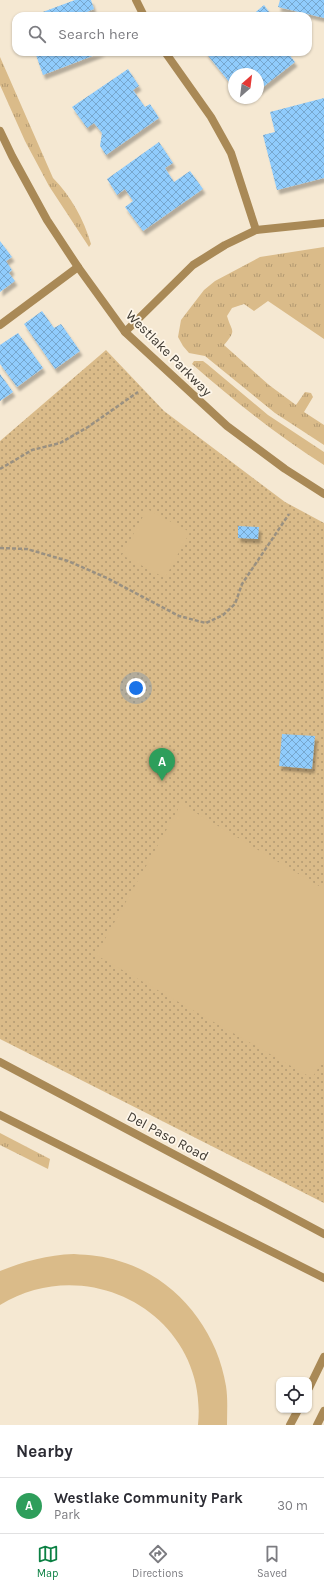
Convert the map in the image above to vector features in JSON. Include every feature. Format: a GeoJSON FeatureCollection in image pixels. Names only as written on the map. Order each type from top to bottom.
{"type":"FeatureCollection","features":[{"type":"Feature","properties":{"kind":"street"},"geometry":{"type":"LineString","coordinates":[[138,1],[142,12]]}},
{"type":"Feature","properties":{"kind":"street"},"geometry":{"type":"LineString","coordinates":[[168,56],[211,117],[231,153],[256,230]]}},
{"type":"Feature","properties":{"kind":"street","name":"Westlake Parkway"},"geometry":{"type":"LineString","coordinates":[[0,131],[47,220],[78,267],[125,332],[227,426],[285,469],[324,494]]}},
{"type":"Feature","properties":{"kind":"street"},"geometry":{"type":"LineString","coordinates":[[125,332],[193,265],[225,245],[256,230],[324,222]]}},
{"type":"Feature","properties":{"kind":"street"},"geometry":{"type":"LineString","coordinates":[[0,325],[78,267]]}},
{"type":"Feature","properties":{"kind":"street","name":"Del Paso Road"},"geometry":{"type":"LineString","coordinates":[[0,1062],[324,1234]]}},
{"type":"Feature","properties":{"kind":"street"},"geometry":{"type":"LineString","coordinates":[[0,1115],[324,1278]]}},
{"type":"Feature","properties":{"kind":"street"},"geometry":{"type":"LineString","coordinates":[[312,1382],[324,1358]]}},
{"type":"Feature","properties":{"kind":"street"},"geometry":{"type":"LineString","coordinates":[[317,1425],[324,1411]]}},
{"type":"Feature","properties":{"kind":"street"},"geometry":{"type":"LineString","coordinates":[[290,1425],[296,1413]]}},
{"type":"Feature","properties":{"kind":"path"},"geometry":{"type":"LineString","coordinates":[[0,470],[32,450],[60,442],[71,436],[138,392]]}},
{"type":"Feature","properties":{"kind":"path"},"geometry":{"type":"LineString","coordinates":[[0,548],[27,549],[68,561],[107,578],[179,616],[206,623],[223,615],[235,604],[242,584],[289,514]]}},
{"type":"Feature","properties":{"kind":"green space"},"geometry":{"type":"Polygon","coordinates":[[[0,57],[53,178],[66,193],[81,217],[91,244],[89,247],[49,186],[25,141],[0,85],[0,57]]]}},
{"type":"Feature","properties":{"kind":"green space"},"geometry":{"type":"Polygon","coordinates":[[[324,247],[324,339],[268,301],[254,311],[244,304],[232,308],[227,316],[232,328],[232,333],[224,345],[269,385],[296,405],[305,392],[311,393],[313,397],[304,412],[324,425],[324,445],[275,413],[205,356],[189,353],[178,337],[181,320],[204,290],[215,281],[260,257],[324,247]]]}},
{"type":"Feature","properties":{"kind":"green space"},"geometry":{"type":"Polygon","coordinates":[[[106,350],[164,411],[285,502],[324,523],[324,1203],[0,1039],[0,441],[106,350]]]}},
{"type":"Feature","properties":{"kind":"green space"},"geometry":{"type":"Polygon","coordinates":[[[194,361],[203,361],[268,415],[324,452],[324,465],[289,442],[240,404],[192,364],[194,361]]]}},
{"type":"Feature","properties":{"kind":"green space"},"geometry":{"type":"Polygon","coordinates":[[[147,509],[190,532],[165,578],[122,555],[147,509]]]}},
{"type":"Feature","properties":{"kind":"green space"},"geometry":{"type":"Polygon","coordinates":[[[181,804],[324,889],[324,1059],[312,1078],[96,955],[181,804]]]}},
{"type":"Feature","properties":{"kind":"green space"},"geometry":{"type":"Polygon","coordinates":[[[0,1133],[50,1159],[48,1169],[0,1145],[0,1133]]]}},
{"type":"Feature","properties":{"kind":"green space"},"geometry":{"type":"Polygon","coordinates":[[[74,1254],[108,1258],[139,1269],[158,1279],[190,1308],[203,1326],[221,1365],[227,1391],[227,1425],[198,1425],[196,1387],[184,1353],[164,1325],[137,1304],[105,1290],[70,1285],[35,1290],[0,1305],[0,1271],[36,1259],[74,1254]]]}},
{"type":"Feature","properties":{"kind":"building"},"geometry":{"type":"Polygon","coordinates":[[[75,0],[91,0],[94,9],[87,12],[43,12],[75,0]]]}},
{"type":"Feature","properties":{"kind":"building"},"geometry":{"type":"Polygon","coordinates":[[[280,0],[324,0],[324,18],[312,15],[312,12],[299,12],[278,7],[280,0]]]}},
{"type":"Feature","properties":{"kind":"building"},"geometry":{"type":"Polygon","coordinates":[[[264,5],[269,12],[256,12],[264,5]]]}},
{"type":"Feature","properties":{"kind":"building"},"geometry":{"type":"Polygon","coordinates":[[[36,56],[93,56],[43,75],[36,56]]]}},
{"type":"Feature","properties":{"kind":"building"},"geometry":{"type":"Polygon","coordinates":[[[208,56],[290,56],[295,62],[264,86],[264,68],[228,68],[228,81],[208,56]]]}},
{"type":"Feature","properties":{"kind":"building"},"geometry":{"type":"Polygon","coordinates":[[[128,69],[139,86],[133,90],[145,107],[150,104],[159,118],[106,155],[100,146],[102,133],[94,123],[87,128],[72,107],[128,69]]]}},
{"type":"Feature","properties":{"kind":"building"},"geometry":{"type":"Polygon","coordinates":[[[324,98],[324,178],[277,190],[263,135],[275,132],[270,112],[324,98]]]}},
{"type":"Feature","properties":{"kind":"building"},"geometry":{"type":"Polygon","coordinates":[[[159,142],[173,163],[165,168],[174,182],[190,171],[203,189],[143,231],[125,207],[133,201],[125,189],[117,195],[107,179],[159,142]]]}},
{"type":"Feature","properties":{"kind":"building"},"geometry":{"type":"Polygon","coordinates":[[[0,241],[12,257],[6,261],[12,270],[9,273],[15,281],[0,292],[0,241]]]}},
{"type":"Feature","properties":{"kind":"building"},"geometry":{"type":"Polygon","coordinates":[[[42,311],[54,328],[61,324],[80,351],[55,369],[24,324],[42,311]]]}},
{"type":"Feature","properties":{"kind":"building"},"geometry":{"type":"Polygon","coordinates":[[[18,333],[43,368],[17,387],[0,364],[0,345],[18,333]]]}},
{"type":"Feature","properties":{"kind":"building"},"geometry":{"type":"Polygon","coordinates":[[[0,374],[13,392],[0,401],[0,374]]]}},
{"type":"Feature","properties":{"kind":"building"},"geometry":{"type":"Polygon","coordinates":[[[238,526],[259,527],[258,539],[238,538],[238,526]]]}},
{"type":"Feature","properties":{"kind":"building"},"geometry":{"type":"Polygon","coordinates":[[[282,734],[315,736],[312,769],[279,766],[282,734]]]}},
{"type":"Feature","properties":{"kind":"place","name":"Westlake Community Park"},"geometry":{"type":"Point","coordinates":[162,781]}}]}
